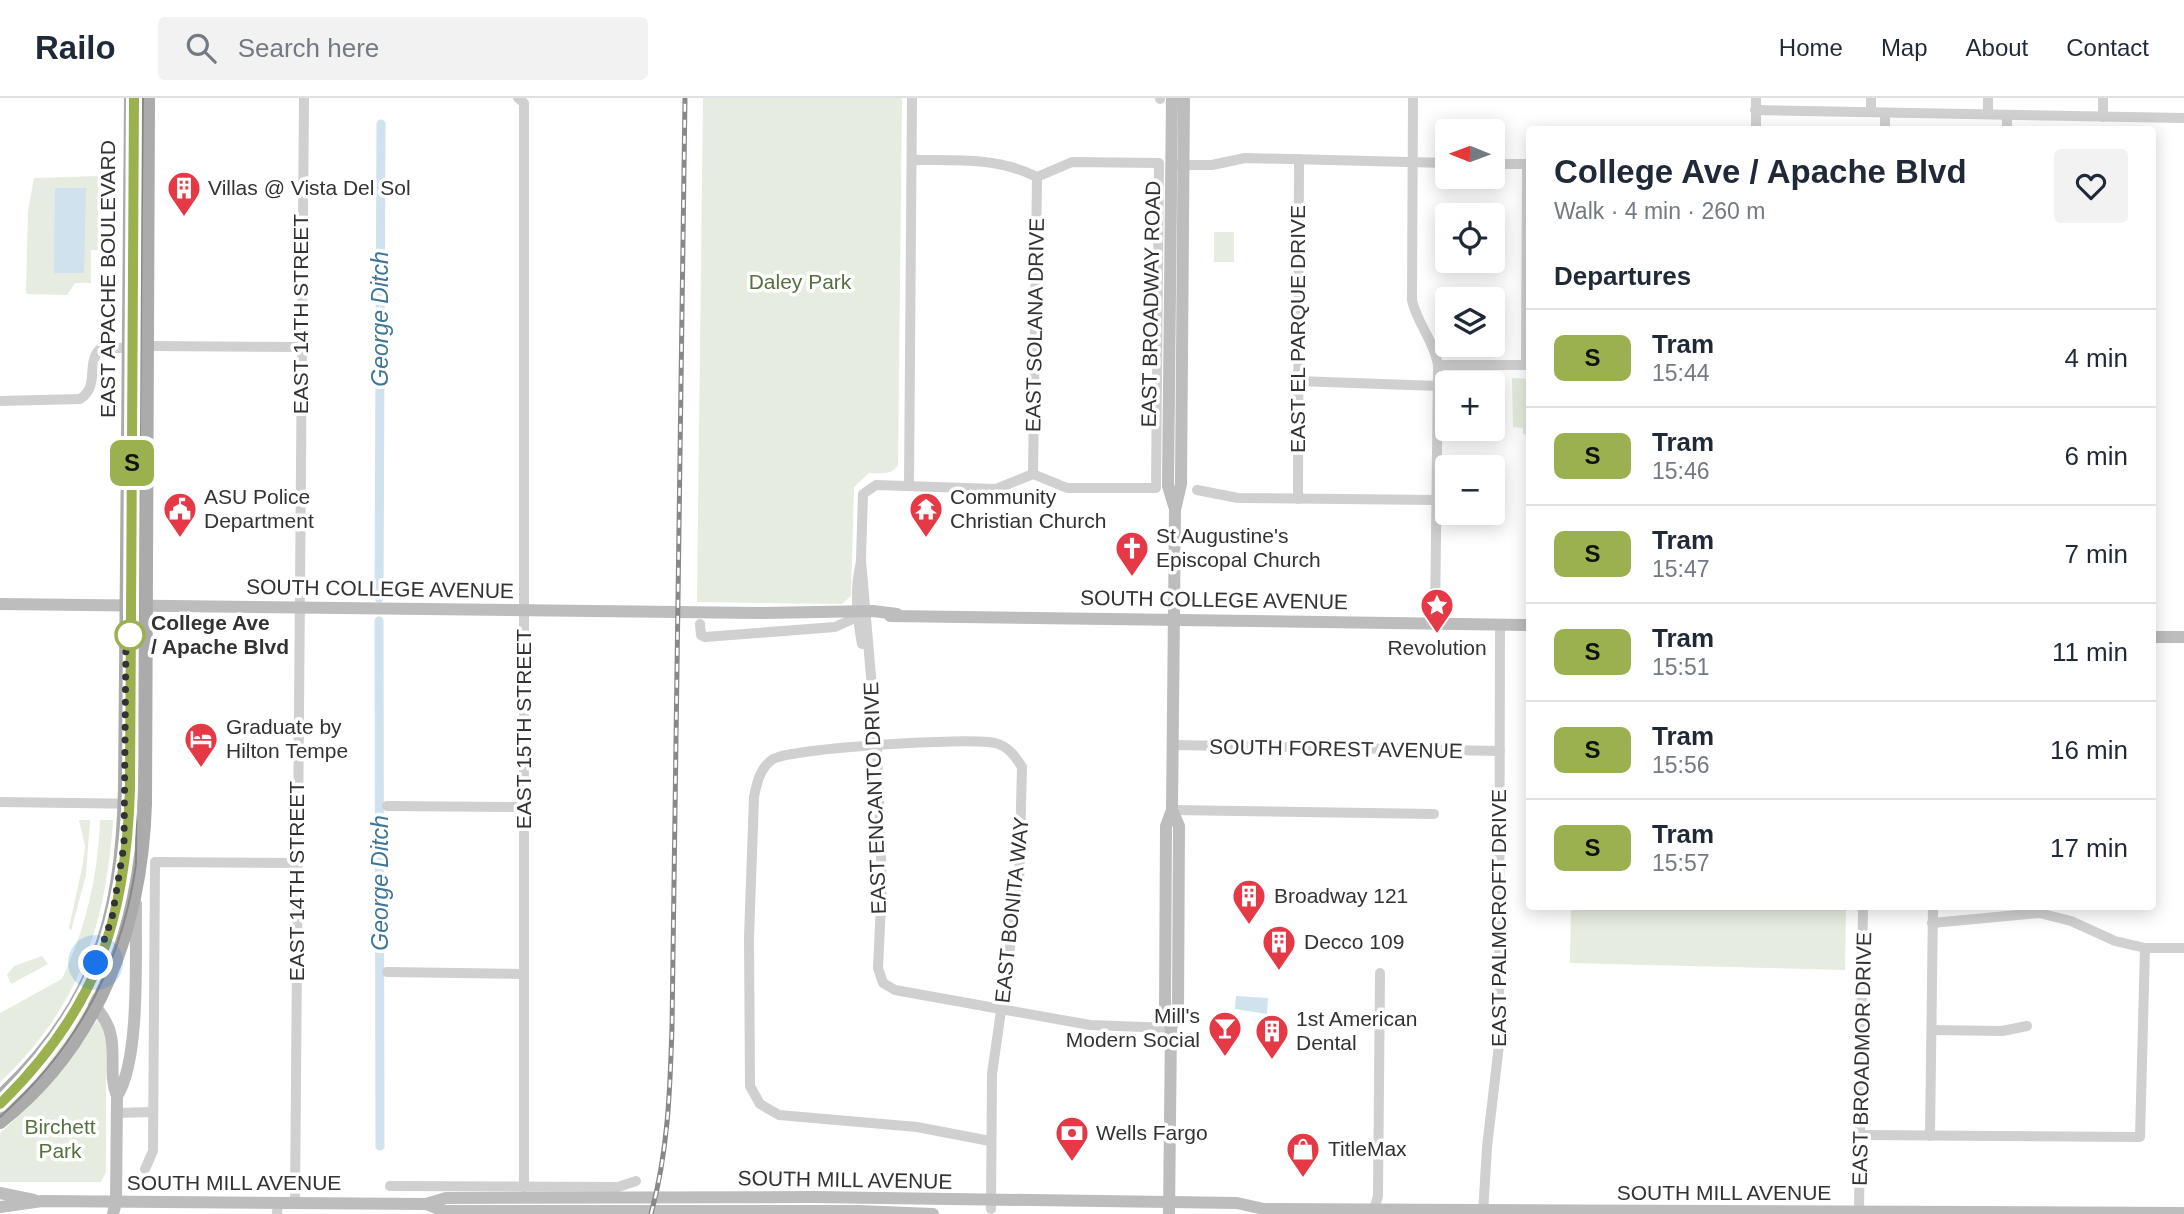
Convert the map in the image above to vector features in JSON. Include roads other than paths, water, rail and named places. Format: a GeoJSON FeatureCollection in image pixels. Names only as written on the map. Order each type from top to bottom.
{"type":"FeatureCollection","features":[{"type":"Feature","properties":{"kind":"main road","name":"EAST APACHE BOULEVARD"},"geometry":{"type":"LineString","coordinates":[[0,1097],[27,1071],[56,1036],[85,988],[112,918],[122,867],[125,804],[131,98]]}},
{"type":"Feature","properties":{"kind":"main road","name":"EAST APACHE BOULEVARD"},"geometry":{"type":"LineString","coordinates":[[0,1122],[53,1069],[95,1007],[121,951],[137,896],[143,855],[148,98]]}},
{"type":"Feature","properties":{"kind":"main road","name":"EAST BROADWAY ROAD"},"geometry":{"type":"LineString","coordinates":[[1170,1208],[1171,1028],[1165,1008],[1165,905],[1166,826],[1172,810],[1173,745],[1175,510],[1168,486],[1172,98]]}},
{"type":"Feature","properties":{"kind":"main road","name":"EAST BROADWAY ROAD"},"geometry":{"type":"LineString","coordinates":[[1171,164],[1185,98]]}},
{"type":"Feature","properties":{"kind":"main road"},"geometry":{"type":"LineString","coordinates":[[130,276],[137,293],[137,329],[146,346]]}},
{"type":"Feature","properties":{"kind":"main road"},"geometry":{"type":"LineString","coordinates":[[129,347],[137,361],[136,434],[145,458]]}},
{"type":"Feature","properties":{"kind":"main road","name":"SOUTH COLLEGE AVENUE"},"geometry":{"type":"LineString","coordinates":[[0,604],[897,614],[1526,625]]}},
{"type":"Feature","properties":{"kind":"main road"},"geometry":{"type":"LineString","coordinates":[[2156,637],[2184,637]]}},
{"type":"Feature","properties":{"kind":"main road"},"geometry":{"type":"LineString","coordinates":[[117,1097],[124,1086],[132,1042],[137,896]]}},
{"type":"Feature","properties":{"kind":"main road"},"geometry":{"type":"LineString","coordinates":[[85,988],[107,1022],[111,1035],[112,1086],[117,1097],[116,1210]]}},
{"type":"Feature","properties":{"kind":"main road","name":"SOUTH MILL AVENUE"},"geometry":{"type":"LineString","coordinates":[[0,1193],[116,1210],[277,1208],[295,1203],[426,1204],[446,1198],[813,1197],[990,1205],[1170,1208],[1237,1203],[1264,1209],[1373,1212],[2184,1213]]}},
{"type":"Feature","properties":{"kind":"main road","name":"SOUTH MILL AVENUE"},"geometry":{"type":"LineString","coordinates":[[0,1207],[42,1201]]}},
{"type":"Feature","properties":{"kind":"main road","name":"SOUTH MILL AVENUE"},"geometry":{"type":"LineString","coordinates":[[426,1204],[444,1211],[859,1211],[933,1214]]}},
{"type":"Feature","properties":{"kind":"main road","name":"SOUTH MILL AVENUE"},"geometry":{"type":"LineString","coordinates":[[1247,1214],[1264,1209]]}},
{"type":"Feature","properties":{"kind":"street","name":"EAST 14TH STREET"},"geometry":{"type":"LineString","coordinates":[[295,1203],[304,98]]}},
{"type":"Feature","properties":{"kind":"street"},"geometry":{"type":"LineString","coordinates":[[912,98],[909,485],[996,489],[1033,474],[1067,488],[1156,488],[1171,164]]}},
{"type":"Feature","properties":{"kind":"street"},"geometry":{"type":"LineString","coordinates":[[1413,98],[1412,300],[1416,319],[1435,347],[1438,371]]}},
{"type":"Feature","properties":{"kind":"street"},"geometry":{"type":"LineString","coordinates":[[1756,98],[1756,126]]}},
{"type":"Feature","properties":{"kind":"street"},"geometry":{"type":"LineString","coordinates":[[1871,98],[1871,112]]}},
{"type":"Feature","properties":{"kind":"street"},"geometry":{"type":"LineString","coordinates":[[1988,98],[1988,114]]}},
{"type":"Feature","properties":{"kind":"street"},"geometry":{"type":"LineString","coordinates":[[2103,98],[2103,117]]}},
{"type":"Feature","properties":{"kind":"street","name":"EAST 15TH STREET"},"geometry":{"type":"LineString","coordinates":[[521,100],[524,1187]]}},
{"type":"Feature","properties":{"kind":"street"},"geometry":{"type":"LineString","coordinates":[[1755,110],[2184,118]]}},
{"type":"Feature","properties":{"kind":"street"},"geometry":{"type":"LineString","coordinates":[[1885,113],[1885,126]]}},
{"type":"Feature","properties":{"kind":"street"},"geometry":{"type":"LineString","coordinates":[[2007,115],[2007,126]]}},
{"type":"Feature","properties":{"kind":"street"},"geometry":{"type":"LineString","coordinates":[[912,160],[993,162],[1018,167],[1037,177],[1072,162],[1212,165],[1245,158],[1435,163]]}},
{"type":"Feature","properties":{"kind":"street","name":"EAST EL PARQUE DRIVE"},"geometry":{"type":"LineString","coordinates":[[1298,499],[1299,159]]}},
{"type":"Feature","properties":{"kind":"street"},"geometry":{"type":"LineString","coordinates":[[1505,164],[1526,164]]}},
{"type":"Feature","properties":{"kind":"street","name":"EAST SOLANA DRIVE"},"geometry":{"type":"LineString","coordinates":[[1033,474],[1037,177]]}},
{"type":"Feature","properties":{"kind":"street"},"geometry":{"type":"LineString","coordinates":[[146,346],[301,347]]}},
{"type":"Feature","properties":{"kind":"street"},"geometry":{"type":"LineString","coordinates":[[0,401],[80,399],[92,385],[94,359],[99,350],[129,347]]}},
{"type":"Feature","properties":{"kind":"street"},"geometry":{"type":"LineString","coordinates":[[1438,365],[1526,365]]}},
{"type":"Feature","properties":{"kind":"street"},"geometry":{"type":"LineString","coordinates":[[1297,381],[1435,386]]}},
{"type":"Feature","properties":{"kind":"street","name":"EAST ENCANTO DRIVE"},"geometry":{"type":"LineString","coordinates":[[909,485],[876,485],[866,491],[862,499],[861,560],[865,578],[861,614],[863,649],[868,657],[877,746],[883,884],[878,968],[883,983],[895,990],[1002,1009]]}},
{"type":"Feature","properties":{"kind":"street"},"geometry":{"type":"LineString","coordinates":[[1197,490],[1238,498],[1435,500]]}},
{"type":"Feature","properties":{"kind":"street"},"geometry":{"type":"LineString","coordinates":[[1435,623],[1436,525]]}},
{"type":"Feature","properties":{"kind":"street"},"geometry":{"type":"LineString","coordinates":[[700,624],[701,635],[705,637],[835,627],[861,614]]}},
{"type":"Feature","properties":{"kind":"street","name":"EAST PALMCROFT DRIVE"},"geometry":{"type":"LineString","coordinates":[[1483,1212],[1499,1045],[1500,625]]}},
{"type":"Feature","properties":{"kind":"street","name":"EAST BONITA WAY"},"geometry":{"type":"LineString","coordinates":[[990,1141],[917,1127],[779,1115],[760,1104],[750,1087],[749,937],[754,797],[759,775],[772,760],[793,753],[877,746],[936,742],[995,743],[1013,752],[1022,767],[1019,885],[992,1074],[990,1205]]}},
{"type":"Feature","properties":{"kind":"street","name":"SOUTH FOREST AVENUE"},"geometry":{"type":"LineString","coordinates":[[1173,745],[1500,751]]}},
{"type":"Feature","properties":{"kind":"street"},"geometry":{"type":"LineString","coordinates":[[0,802],[145,804]]}},
{"type":"Feature","properties":{"kind":"street"},"geometry":{"type":"LineString","coordinates":[[387,806],[524,807]]}},
{"type":"Feature","properties":{"kind":"street"},"geometry":{"type":"LineString","coordinates":[[1172,810],[1434,814]]}},
{"type":"Feature","properties":{"kind":"street"},"geometry":{"type":"LineString","coordinates":[[145,1169],[153,1151],[155,862],[297,863]]}},
{"type":"Feature","properties":{"kind":"street","name":"EAST BROADMOR DRIVE"},"geometry":{"type":"LineString","coordinates":[[1859,1212],[1863,910]]}},
{"type":"Feature","properties":{"kind":"street"},"geometry":{"type":"LineString","coordinates":[[1930,1136],[1933,910]]}},
{"type":"Feature","properties":{"kind":"street"},"geometry":{"type":"LineString","coordinates":[[1932,923],[2040,910],[2145,948],[2184,948]]}},
{"type":"Feature","properties":{"kind":"street"},"geometry":{"type":"LineString","coordinates":[[1862,1135],[2140,1137],[2145,948]]}},
{"type":"Feature","properties":{"kind":"street"},"geometry":{"type":"LineString","coordinates":[[387,972],[523,974]]}},
{"type":"Feature","properties":{"kind":"street"},"geometry":{"type":"LineString","coordinates":[[1373,1212],[1378,1196],[1380,973]]}},
{"type":"Feature","properties":{"kind":"street"},"geometry":{"type":"LineString","coordinates":[[1002,1009],[1090,1025],[1171,1028]]}},
{"type":"Feature","properties":{"kind":"street"},"geometry":{"type":"LineString","coordinates":[[1932,1030],[2001,1031],[2027,1026]]}},
{"type":"Feature","properties":{"kind":"street"},"geometry":{"type":"LineString","coordinates":[[116,1113],[153,1112]]}},
{"type":"Feature","properties":{"kind":"street"},"geometry":{"type":"LineString","coordinates":[[390,1186],[618,1187],[636,1181]]}},
{"type":"Feature","properties":{"kind":"water"},"geometry":{"type":"Polygon","coordinates":[[[55,188],[86,188],[84,273],[54,273],[55,188]]]}},
{"type":"Feature","properties":{"kind":"water"},"geometry":{"type":"Polygon","coordinates":[[[1236,996],[1268,998],[1267,1014],[1235,1009],[1236,996]]]}},
{"type":"Feature","properties":{"kind":"waterway","name":"George Ditch"},"geometry":{"type":"LineString","coordinates":[[379,598],[381,124]]}},
{"type":"Feature","properties":{"kind":"waterway","name":"George Ditch"},"geometry":{"type":"LineString","coordinates":[[379,621],[380,1146]]}},
{"type":"Feature","properties":{"kind":"tram line","name":"S"},"geometry":{"type":"LineString","coordinates":[[0,1104],[52,1047],[74,1015],[102,959],[115,919],[126,863],[130,789],[134,98]]}},
{"type":"Feature","properties":{"kind":"tram line"},"geometry":{"type":"LineString","coordinates":[[0,1117],[51,1063],[73,1034],[91,1003],[120,937],[136,864],[143,98]]}},
{"type":"Feature","properties":{"kind":"tram line"},"geometry":{"type":"LineString","coordinates":[[0,1104],[47,1051],[86,992],[114,927],[127,857]]}},
{"type":"Feature","properties":{"kind":"railway"},"geometry":{"type":"LineString","coordinates":[[651,1214],[665,1144],[672,1027],[685,98]]}},
{"type":"Feature","properties":{"kind":"place","name":"Villas @ Vista Del Sol"},"geometry":{"type":"Point","coordinates":[184,218]}},
{"type":"Feature","properties":{"kind":"place","name":"ASU Police Department"},"geometry":{"type":"Point","coordinates":[180,539]}},
{"type":"Feature","properties":{"kind":"place","name":"Community Christian Church"},"geometry":{"type":"Point","coordinates":[926,539]}},
{"type":"Feature","properties":{"kind":"place","name":"St Augustine's Episcopal Church"},"geometry":{"type":"Point","coordinates":[1132,578]}},
{"type":"Feature","properties":{"kind":"place","name":"College Ave / Apache Blvd"},"geometry":{"type":"Point","coordinates":[130,635]}},
{"type":"Feature","properties":{"kind":"place","name":"Revolution"},"geometry":{"type":"Point","coordinates":[1437,635]}},
{"type":"Feature","properties":{"kind":"place","name":"Graduate by Hilton Tempe"},"geometry":{"type":"Point","coordinates":[201,769]}},
{"type":"Feature","properties":{"kind":"place","name":"Broadway 121"},"geometry":{"type":"Point","coordinates":[1249,926]}},
{"type":"Feature","properties":{"kind":"place","name":"Decco 109"},"geometry":{"type":"Point","coordinates":[1279,972]}},
{"type":"Feature","properties":{"kind":"place","name":"Mill's Modern Social"},"geometry":{"type":"Point","coordinates":[1225,1058]}},
{"type":"Feature","properties":{"kind":"place","name":"1st American Dental"},"geometry":{"type":"Point","coordinates":[1272,1061]}},
{"type":"Feature","properties":{"kind":"place","name":"Wells Fargo"},"geometry":{"type":"Point","coordinates":[1072,1163]}},
{"type":"Feature","properties":{"kind":"place","name":"TitleMax"},"geometry":{"type":"Point","coordinates":[1303,1179]}},
{"type":"Feature","properties":{"kind":"park label","name":"Daley Park"},"geometry":{"type":"Point","coordinates":[800,282]}},
{"type":"Feature","properties":{"kind":"park label","name":"Birchett Park"},"geometry":{"type":"Point","coordinates":[60,1139]}}]}
